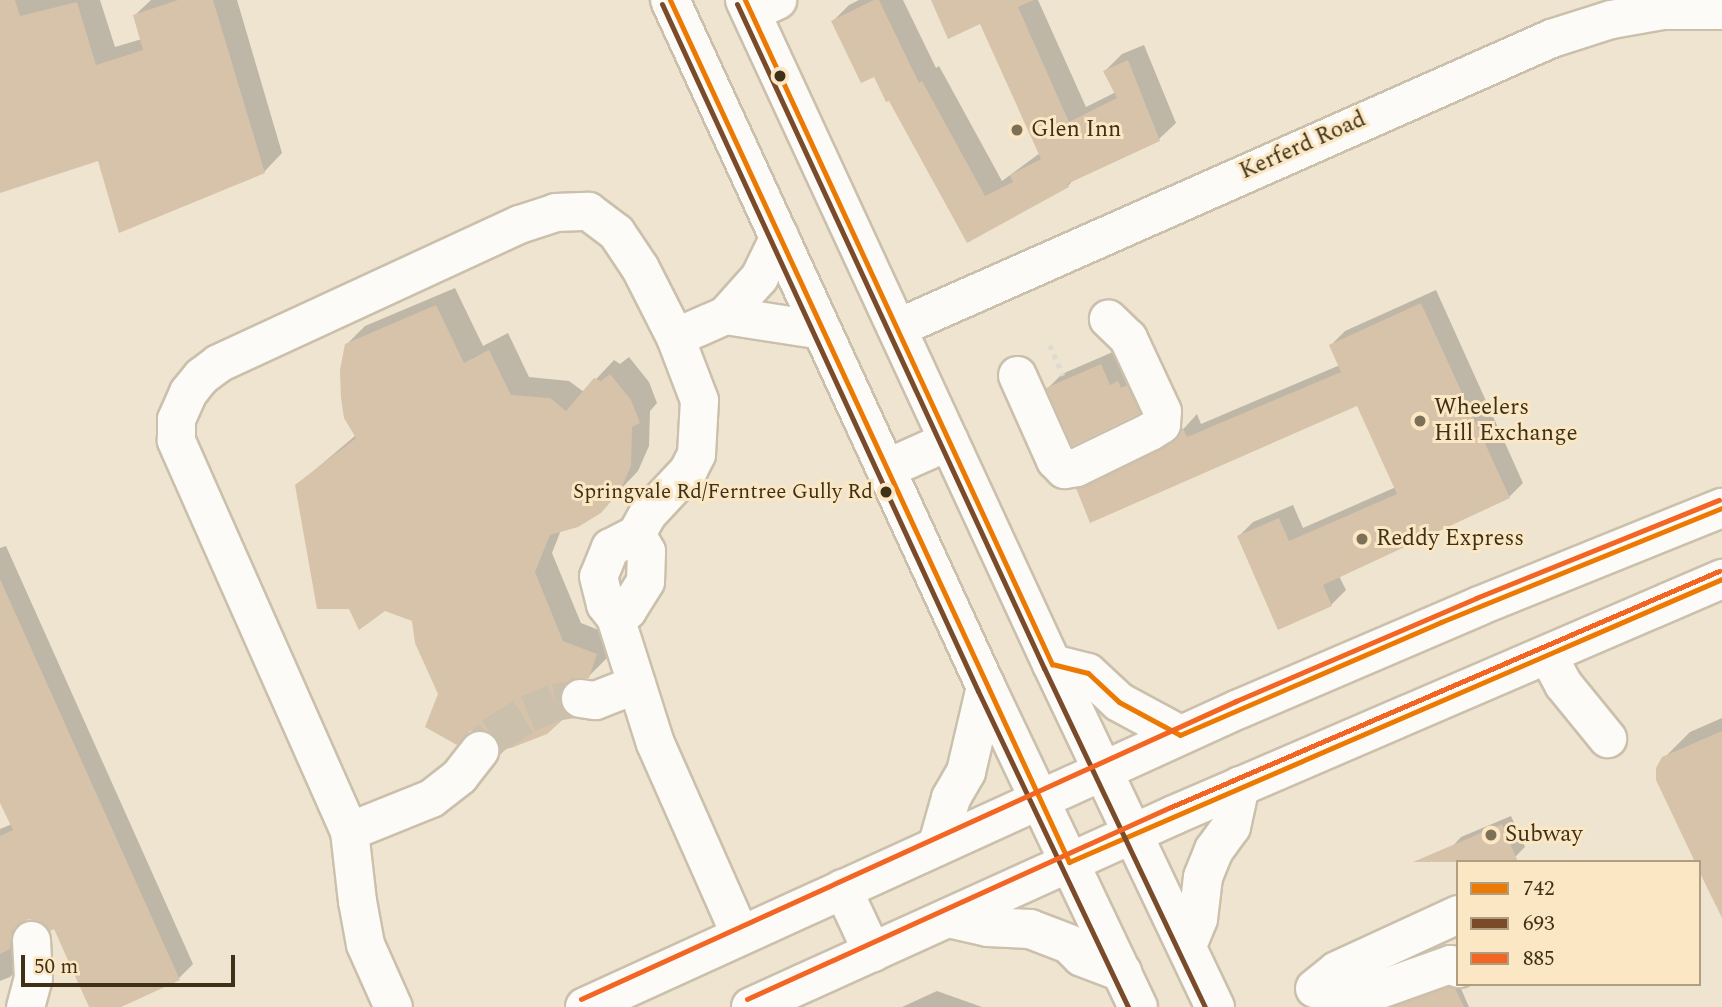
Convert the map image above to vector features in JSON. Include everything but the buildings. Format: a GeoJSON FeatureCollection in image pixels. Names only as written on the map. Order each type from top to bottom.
{"type":"FeatureCollection","features":[{"type":"Feature","properties":{"kind":"main road"},"geometry":{"type":"LineString","coordinates":[[670,0],[986,687],[1138,1007]]}},
{"type":"Feature","properties":{"kind":"main road"},"geometry":{"type":"LineString","coordinates":[[758,4],[896,328],[1215,1007]]}},
{"type":"Feature","properties":{"kind":"main road"},"geometry":{"type":"LineString","coordinates":[[886,469],[949,441]]}},
{"type":"Feature","properties":{"kind":"main road"},"geometry":{"type":"LineString","coordinates":[[585,1007],[1180,735],[1441,622],[1722,508]]}},
{"type":"Feature","properties":{"kind":"main road"},"geometry":{"type":"LineString","coordinates":[[751,1007],[1133,833],[1722,579]]}},
{"type":"Feature","properties":{"kind":"main road"},"geometry":{"type":"LineString","coordinates":[[1052,664],[1088,673],[1119,702],[1180,735]]}},
{"type":"Feature","properties":{"kind":"main road"},"geometry":{"type":"LineString","coordinates":[[937,844],[951,798],[968,765],[986,687]]}},
{"type":"Feature","properties":{"kind":"main road"},"geometry":{"type":"LineString","coordinates":[[1187,946],[1198,919],[1203,877],[1214,850],[1231,827],[1240,786]]}},
{"type":"Feature","properties":{"kind":"main road"},"geometry":{"type":"LineString","coordinates":[[948,918],[988,927],[1030,929],[1069,944],[1082,957],[1122,972]]}},
{"type":"Feature","properties":{"kind":"street","name":"Kerferd Road"},"geometry":{"type":"LineString","coordinates":[[896,328],[1551,38],[1611,19],[1662,10],[1722,10]]}},
{"type":"Feature","properties":{"kind":"street"},"geometry":{"type":"LineString","coordinates":[[393,1007],[365,944],[349,831],[176,440],[176,419],[188,392],[201,376],[218,363],[519,224],[555,212],[588,211],[616,232],[640,268],[675,337],[699,400],[696,454],[688,470],[646,514],[636,534],[610,547],[598,576],[605,604],[615,617],[655,743],[740,935]]}},
{"type":"Feature","properties":{"kind":"street"},"geometry":{"type":"LineString","coordinates":[[675,337],[724,315],[759,276],[779,236]]}},
{"type":"Feature","properties":{"kind":"street"},"geometry":{"type":"LineString","coordinates":[[724,315],[822,330]]}},
{"type":"Feature","properties":{"kind":"street"},"geometry":{"type":"LineString","coordinates":[[1017,375],[1055,460],[1064,469],[1076,467],[1150,431],[1161,424],[1162,411],[1128,338],[1108,319]]}},
{"type":"Feature","properties":{"kind":"street"},"geometry":{"type":"LineString","coordinates":[[1547,654],[1563,684],[1607,738]]}},
{"type":"Feature","properties":{"kind":"street"},"geometry":{"type":"LineString","coordinates":[[580,698],[595,701],[636,684]]}},
{"type":"Feature","properties":{"kind":"street"},"geometry":{"type":"LineString","coordinates":[[349,831],[431,798],[460,776],[479,750]]}},
{"type":"Feature","properties":{"kind":"street"},"geometry":{"type":"LineString","coordinates":[[842,888],[872,952]]}},
{"type":"Feature","properties":{"kind":"street"},"geometry":{"type":"LineString","coordinates":[[1322,998],[1336,970],[1456,915]]}},
{"type":"Feature","properties":{"kind":"street"},"geometry":{"type":"LineString","coordinates":[[25,1007],[33,978],[31,940]]}},
{"type":"Feature","properties":{"kind":"street"},"geometry":{"type":"LineString","coordinates":[[1322,998],[1450,964],[1456,967]]}},
{"type":"Feature","properties":{"kind":"path"},"geometry":{"type":"LineString","coordinates":[[1050,345],[1063,375]]}},
{"type":"Feature","properties":{"kind":"tunnel"},"geometry":{"type":"LineString","coordinates":[[479,750],[492,736],[528,713],[555,702],[580,698]]}},
{"type":"Feature","properties":{"kind":"transit line","name":"742"},"geometry":{"type":"LineString","coordinates":[[670,0],[1069,862],[1722,579]]}},
{"type":"Feature","properties":{"kind":"transit line","name":"742"},"geometry":{"type":"LineString","coordinates":[[745,0],[1052,664],[1088,673],[1119,702],[1180,735],[1441,622],[1722,508]]}},
{"type":"Feature","properties":{"kind":"transit line","name":"693"},"geometry":{"type":"LineString","coordinates":[[662,4],[978,691],[1128,1007]]}},
{"type":"Feature","properties":{"kind":"transit line","name":"693"},"geometry":{"type":"LineString","coordinates":[[737,4],[1044,668],[1205,1007]]}},
{"type":"Feature","properties":{"kind":"transit line","name":"885"},"geometry":{"type":"LineString","coordinates":[[581,999],[1236,701],[1476,598],[1719,500]]}},
{"type":"Feature","properties":{"kind":"transit line","name":"885"},"geometry":{"type":"LineString","coordinates":[[747,999],[1171,807],[1719,571]]}},
{"type":"Feature","properties":{"kind":"place","name":"Glen Inn"},"geometry":{"type":"Point","coordinates":[1017,130]}},
{"type":"Feature","properties":{"kind":"place","name":"Wheelers Hill Exchange"},"geometry":{"type":"Point","coordinates":[1420,421]}},
{"type":"Feature","properties":{"kind":"place","name":"Springvale Rd/Ferntree Gully Rd"},"geometry":{"type":"Point","coordinates":[886,492]}},
{"type":"Feature","properties":{"kind":"place","name":"Reddy Express"},"geometry":{"type":"Point","coordinates":[1362,539]}},
{"type":"Feature","properties":{"kind":"place","name":"Subway"},"geometry":{"type":"Point","coordinates":[1491,835]}}]}
